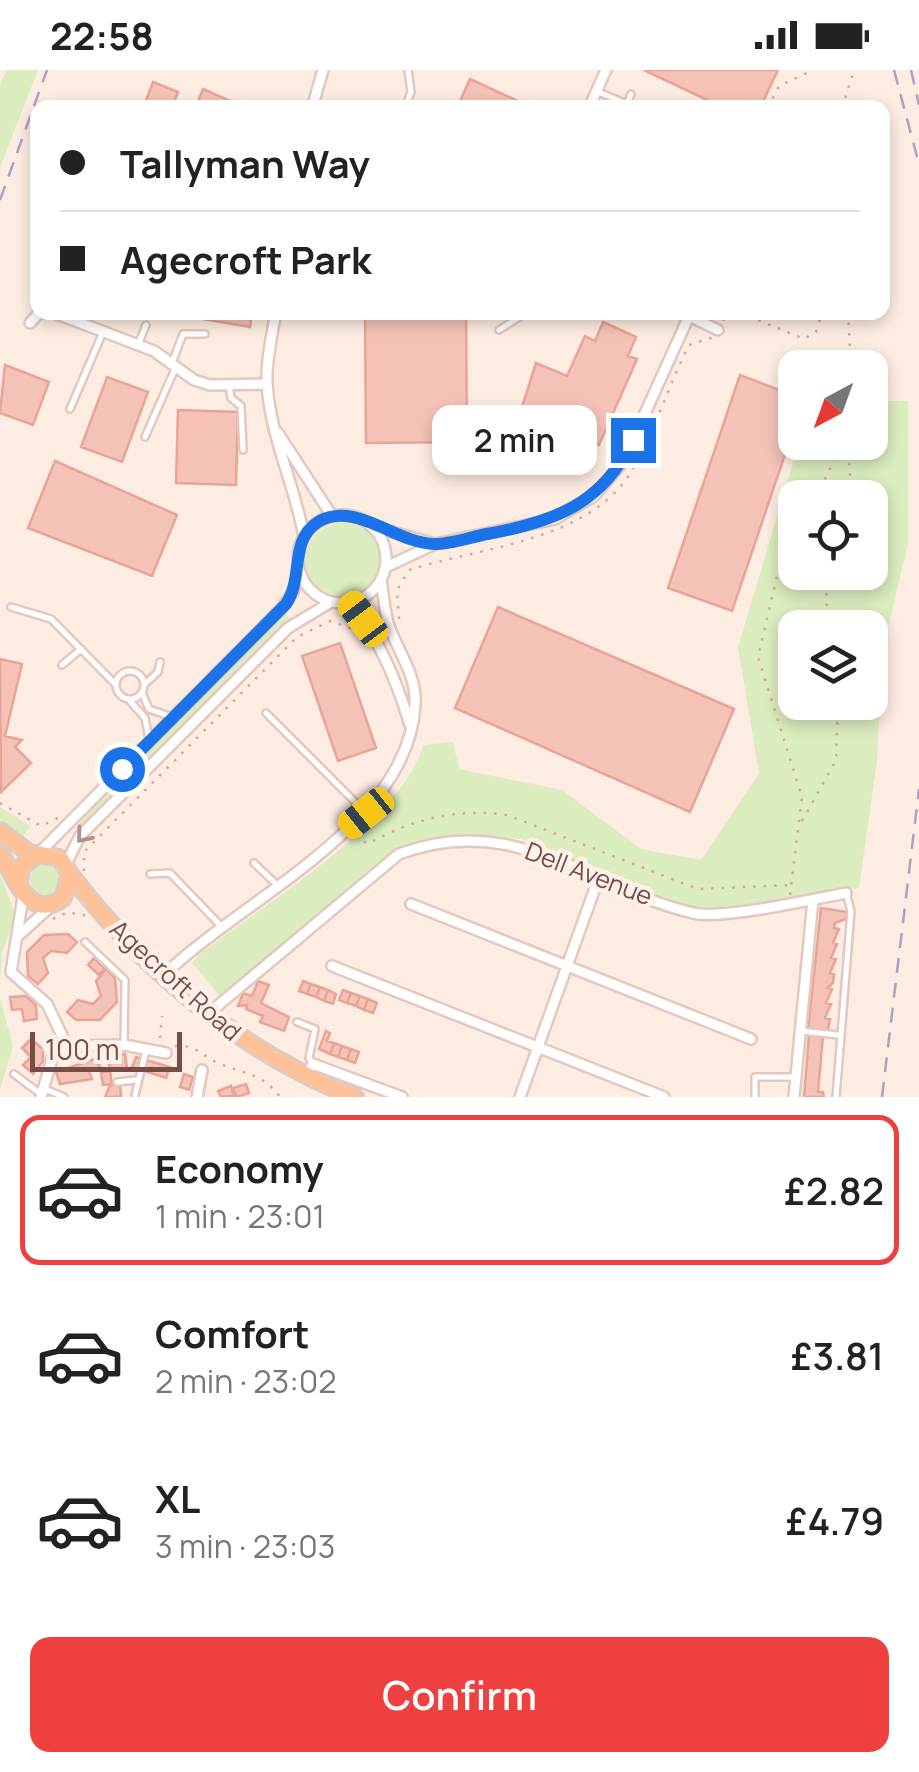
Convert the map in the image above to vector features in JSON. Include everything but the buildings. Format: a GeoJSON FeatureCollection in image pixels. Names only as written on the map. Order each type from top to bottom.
{"type":"FeatureCollection","features":[{"type":"Feature","properties":{"kind":"main road"},"geometry":{"type":"LineString","coordinates":[[0,831],[35,855],[53,855],[68,869],[67,892],[56,903],[36,904],[21,889],[0,853]]}},
{"type":"Feature","properties":{"kind":"main road"},"geometry":{"type":"LineString","coordinates":[[21,889],[21,867],[35,855]]}},
{"type":"Feature","properties":{"kind":"main road","name":"Agecroft Road"},"geometry":{"type":"LineString","coordinates":[[68,869],[98,911],[208,1014],[253,1047],[310,1071],[355,1097]]}},
{"type":"Feature","properties":{"kind":"main road","name":"Agecroft Road"},"geometry":{"type":"LineString","coordinates":[[56,903],[98,911]]}},
{"type":"Feature","properties":{"kind":"street"},"geometry":{"type":"LineString","coordinates":[[314,100],[323,70]]}},
{"type":"Feature","properties":{"kind":"street"},"geometry":{"type":"LineString","coordinates":[[592,100],[606,70]]}},
{"type":"Feature","properties":{"kind":"street"},"geometry":{"type":"LineString","coordinates":[[30,324],[33,320]]}},
{"type":"Feature","properties":{"kind":"street"},"geometry":{"type":"LineString","coordinates":[[71,320],[138,345],[210,386],[267,384]]}},
{"type":"Feature","properties":{"kind":"street"},"geometry":{"type":"LineString","coordinates":[[35,855],[286,604],[299,571],[304,537],[296,490],[280,456],[267,384],[275,320]]}},
{"type":"Feature","properties":{"kind":"street"},"geometry":{"type":"LineString","coordinates":[[386,567],[435,544],[555,519],[594,496],[622,462],[682,320]]}},
{"type":"Feature","properties":{"kind":"street"},"geometry":{"type":"LineString","coordinates":[[697,320],[718,330]]}},
{"type":"Feature","properties":{"kind":"street"},"geometry":{"type":"LineString","coordinates":[[274,426],[332,516]]}},
{"type":"Feature","properties":{"kind":"street"},"geometry":{"type":"LineString","coordinates":[[304,537],[332,516],[346,515],[435,544]]}},
{"type":"Feature","properties":{"kind":"street"},"geometry":{"type":"LineString","coordinates":[[299,571],[311,591],[331,602],[351,603],[373,591],[386,567],[386,552],[372,526]]}},
{"type":"Feature","properties":{"kind":"street"},"geometry":{"type":"LineString","coordinates":[[164,974],[366,813],[394,779],[416,702],[409,670],[388,624],[381,581]]}},
{"type":"Feature","properties":{"kind":"street"},"geometry":{"type":"LineString","coordinates":[[68,869],[80,836],[288,628],[331,602]]}},
{"type":"Feature","properties":{"kind":"street"},"geometry":{"type":"LineString","coordinates":[[351,603],[376,636],[396,680],[411,728]]}},
{"type":"Feature","properties":{"kind":"street","name":"Dell Avenue"},"geometry":{"type":"LineString","coordinates":[[208,1014],[398,854],[426,844],[507,841],[696,914],[846,893]]}},
{"type":"Feature","properties":{"kind":"street"},"geometry":{"type":"LineString","coordinates":[[520,1097],[599,876]]}},
{"type":"Feature","properties":{"kind":"street"},"geometry":{"type":"LineString","coordinates":[[21,889],[25,906],[11,972],[47,1004],[66,1046]]}},
{"type":"Feature","properties":{"kind":"street"},"geometry":{"type":"LineString","coordinates":[[794,1097],[814,900]]}},
{"type":"Feature","properties":{"kind":"street"},"geometry":{"type":"LineString","coordinates":[[16,938],[56,903]]}},
{"type":"Feature","properties":{"kind":"street"},"geometry":{"type":"LineString","coordinates":[[410,904],[750,1038]]}},
{"type":"Feature","properties":{"kind":"street"},"geometry":{"type":"LineString","coordinates":[[332,966],[664,1097]]}},
{"type":"Feature","properties":{"kind":"street"},"geometry":{"type":"LineString","coordinates":[[42,1093],[53,1055],[66,1046],[124,1045],[156,1050],[160,1038]]}},
{"type":"Feature","properties":{"kind":"street"},"geometry":{"type":"LineString","coordinates":[[196,1097],[205,1067]]}},
{"type":"Feature","properties":{"kind":"street","name":"Agecroft Road"},"geometry":{"type":"LineString","coordinates":[[310,1071],[402,1097]]}},
{"type":"Feature","properties":{"kind":"lane"},"geometry":{"type":"LineString","coordinates":[[408,70],[408,100]]}},
{"type":"Feature","properties":{"kind":"lane"},"geometry":{"type":"LineString","coordinates":[[596,91],[617,100]]}},
{"type":"Feature","properties":{"kind":"lane"},"geometry":{"type":"LineString","coordinates":[[629,100],[631,94]]}},
{"type":"Feature","properties":{"kind":"lane"},"geometry":{"type":"LineString","coordinates":[[499,330],[515,320]]}},
{"type":"Feature","properties":{"kind":"lane"},"geometry":{"type":"LineString","coordinates":[[138,345],[146,324]]}},
{"type":"Feature","properties":{"kind":"lane"},"geometry":{"type":"LineString","coordinates":[[70,409],[103,332]]}},
{"type":"Feature","properties":{"kind":"lane"},"geometry":{"type":"LineString","coordinates":[[146,437],[183,334],[206,334]]}},
{"type":"Feature","properties":{"kind":"lane"},"geometry":{"type":"LineString","coordinates":[[228,385],[231,398],[241,406],[243,450]]}},
{"type":"Feature","properties":{"kind":"lane"},"geometry":{"type":"LineString","coordinates":[[11,607],[51,620],[81,649],[145,718],[149,742]]}},
{"type":"Feature","properties":{"kind":"lane"},"geometry":{"type":"LineString","coordinates":[[62,665],[81,649]]}},
{"type":"Feature","properties":{"kind":"lane"},"geometry":{"type":"LineString","coordinates":[[160,662],[158,672],[144,684],[142,694],[149,709],[174,717]]}},
{"type":"Feature","properties":{"kind":"lane"},"geometry":{"type":"LineString","coordinates":[[115,684],[119,675],[132,670],[144,684]]}},
{"type":"Feature","properties":{"kind":"lane"},"geometry":{"type":"LineString","coordinates":[[130,700],[142,694]]}},
{"type":"Feature","properties":{"kind":"lane"},"geometry":{"type":"LineString","coordinates":[[266,713],[366,813]]}},
{"type":"Feature","properties":{"kind":"lane"},"geometry":{"type":"LineString","coordinates":[[254,864],[277,885]]}},
{"type":"Feature","properties":{"kind":"lane"},"geometry":{"type":"LineString","coordinates":[[150,874],[170,873],[221,926]]}},
{"type":"Feature","properties":{"kind":"lane"},"geometry":{"type":"LineString","coordinates":[[836,1097],[851,911],[846,893]]}},
{"type":"Feature","properties":{"kind":"lane"},"geometry":{"type":"LineString","coordinates":[[85,942],[125,980],[124,1045]]}},
{"type":"Feature","properties":{"kind":"lane"},"geometry":{"type":"LineString","coordinates":[[297,1022],[315,1029],[310,1071]]}},
{"type":"Feature","properties":{"kind":"lane"},"geometry":{"type":"LineString","coordinates":[[798,1031],[838,1036]]}},
{"type":"Feature","properties":{"kind":"lane"},"geometry":{"type":"LineString","coordinates":[[135,1095],[136,1080],[156,1050]]}},
{"type":"Feature","properties":{"kind":"lane"},"geometry":{"type":"LineString","coordinates":[[14,1074],[42,1093],[64,1097]]}},
{"type":"Feature","properties":{"kind":"lane"},"geometry":{"type":"LineString","coordinates":[[755,1097],[754,1077],[794,1077]]}},
{"type":"Feature","properties":{"kind":"lane"},"geometry":{"type":"LineString","coordinates":[[118,1082],[136,1080]]}},
{"type":"Feature","properties":{"kind":"path"},"geometry":{"type":"LineString","coordinates":[[772,100],[779,86],[813,70]]}},
{"type":"Feature","properties":{"kind":"path"},"geometry":{"type":"LineString","coordinates":[[845,100],[854,70]]}},
{"type":"Feature","properties":{"kind":"path"},"geometry":{"type":"LineString","coordinates":[[759,320],[804,338],[816,332],[820,320]]}},
{"type":"Feature","properties":{"kind":"path"},"geometry":{"type":"LineString","coordinates":[[848,320],[850,350]]}},
{"type":"Feature","properties":{"kind":"path"},"geometry":{"type":"LineString","coordinates":[[388,624],[399,618],[397,590],[409,570],[558,531],[608,500],[638,459],[689,344],[701,338],[713,340],[718,330]]}},
{"type":"Feature","properties":{"kind":"path"},"geometry":{"type":"LineString","coordinates":[[778,572],[758,657],[802,797],[789,903]]}},
{"type":"Feature","properties":{"kind":"path"},"geometry":{"type":"LineString","coordinates":[[80,836],[90,846],[306,630],[337,621],[354,628],[364,641],[376,636]]}},
{"type":"Feature","properties":{"kind":"path"},"geometry":{"type":"LineString","coordinates":[[800,827],[836,760],[837,720]]}},
{"type":"Feature","properties":{"kind":"path"},"geometry":{"type":"LineString","coordinates":[[0,803],[41,826],[58,816],[67,824]]}},
{"type":"Feature","properties":{"kind":"path"},"geometry":{"type":"LineString","coordinates":[[354,835],[368,844],[414,823],[476,810],[507,815],[698,889],[792,885]]}},
{"type":"Feature","properties":{"kind":"path"},"geometry":{"type":"LineString","coordinates":[[160,1038],[162,1016]]}},
{"type":"Feature","properties":{"kind":"path"},"geometry":{"type":"LineString","coordinates":[[156,1050],[185,1045],[205,1067],[242,1070],[262,1078],[280,1097]]}},
{"type":"Feature","properties":{"kind":"path"},"geometry":{"type":"LineString","coordinates":[[242,1070],[253,1047]]}},
{"type":"Feature","properties":{"kind":"green space"},"geometry":{"type":"Polygon","coordinates":[[[7,70],[38,70],[0,168],[0,85],[7,70]]]}},
{"type":"Feature","properties":{"kind":"green space"},"geometry":{"type":"Polygon","coordinates":[[[888,401],[908,401],[908,543],[888,628],[888,610],[778,610],[778,720],[879,720],[859,888],[698,911],[521,839],[461,834],[406,844],[221,997],[192,963],[198,955],[360,832],[410,774],[423,745],[453,742],[459,769],[562,790],[641,849],[701,860],[759,773],[738,647],[778,513],[778,590],[888,590],[888,480],[788,480],[794,460],[888,460],[888,401]]]}},
{"type":"Feature","properties":{"kind":"green space"},"geometry":{"type":"Polygon","coordinates":[[[343,523],[370,534],[381,561],[370,588],[343,599],[316,588],[305,561],[316,534],[343,523]]]}},
{"type":"Feature","properties":{"kind":"green space"},"geometry":{"type":"Polygon","coordinates":[[[285,613],[290,618],[80,831],[76,827],[99,801],[285,613]]]}},
{"type":"Feature","properties":{"kind":"green space"},"geometry":{"type":"Polygon","coordinates":[[[0,807],[30,826],[19,842],[0,822],[0,807]]]}},
{"type":"Feature","properties":{"kind":"green space"},"geometry":{"type":"Polygon","coordinates":[[[46,863],[57,868],[62,879],[57,890],[46,895],[35,890],[30,879],[35,868],[46,863]]]}},
{"type":"Feature","properties":{"kind":"green space"},"geometry":{"type":"Polygon","coordinates":[[[0,875],[16,916],[2,953],[0,981],[0,875]]]}},
{"type":"Feature","properties":{"kind":"green space"},"geometry":{"type":"Polygon","coordinates":[[[0,998],[13,1046],[0,1090],[0,998]]]}},
{"type":"Feature","properties":{"kind":"railway"},"geometry":{"type":"LineString","coordinates":[[36,100],[47,70]]}},
{"type":"Feature","properties":{"kind":"railway"},"geometry":{"type":"LineString","coordinates":[[894,70],[919,164]]}},
{"type":"Feature","properties":{"kind":"railway"},"geometry":{"type":"LineString","coordinates":[[911,70],[919,105]]}},
{"type":"Feature","properties":{"kind":"railway"},"geometry":{"type":"LineString","coordinates":[[0,200],[30,117]]}},
{"type":"Feature","properties":{"kind":"railway"},"geometry":{"type":"LineString","coordinates":[[882,1097],[919,789]]}},
{"type":"Feature","properties":{"kind":"route"},"geometry":{"type":"LineString","coordinates":[[122,769],[286,604],[298,578],[299,548],[311,527],[321,520],[346,515],[403,538],[435,544],[524,528],[555,519],[594,496],[622,462],[633,440]]}}]}
